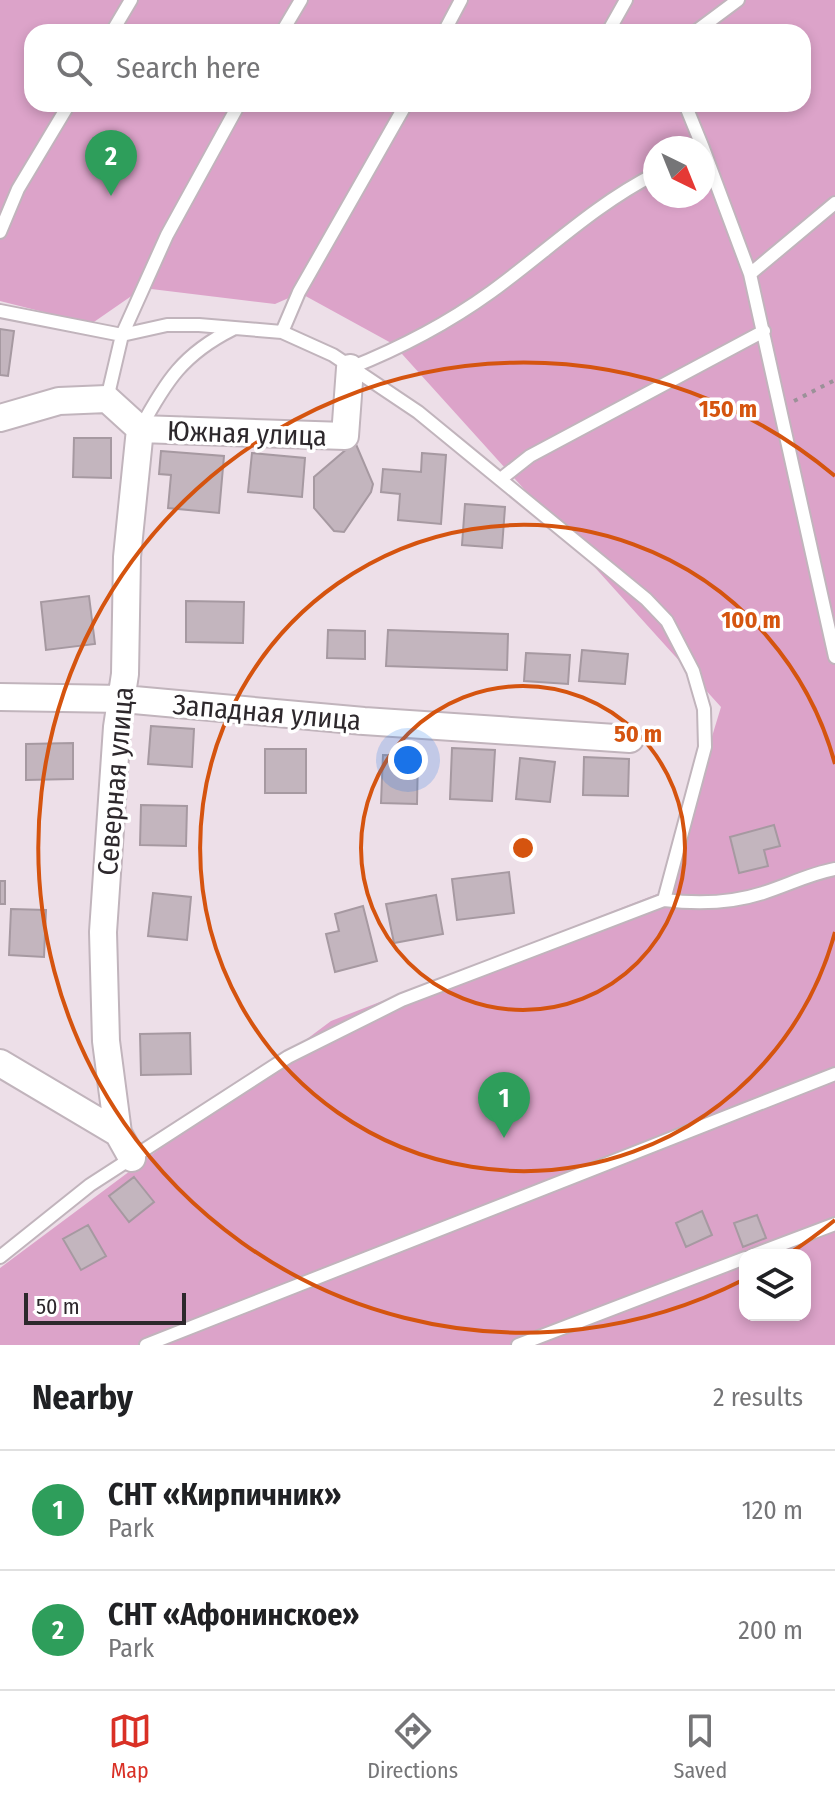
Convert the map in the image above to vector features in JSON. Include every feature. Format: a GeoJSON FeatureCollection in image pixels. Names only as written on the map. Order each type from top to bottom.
{"type":"FeatureCollection","features":[{"type":"Feature","properties":{"kind":"street","name":"Южная улица"},"geometry":{"type":"LineString","coordinates":[[107,399],[140,429],[345,436],[350,368]]}},
{"type":"Feature","properties":{"kind":"street"},"geometry":{"type":"LineString","coordinates":[[0,418],[59,401],[107,399]]}},
{"type":"Feature","properties":{"kind":"street","name":"Северная улица"},"geometry":{"type":"LineString","coordinates":[[132,1158],[118,1133],[106,1041],[103,932],[117,727],[123,699],[127,557],[140,429]]}},
{"type":"Feature","properties":{"kind":"street","name":"Западная улица"},"geometry":{"type":"LineString","coordinates":[[0,697],[123,699],[364,721],[630,739]]}},
{"type":"Feature","properties":{"kind":"street"},"geometry":{"type":"LineString","coordinates":[[0,1063],[118,1133]]}},
{"type":"Feature","properties":{"kind":"lane"},"geometry":{"type":"LineString","coordinates":[[117,24],[131,0]]}},
{"type":"Feature","properties":{"kind":"lane"},"geometry":{"type":"LineString","coordinates":[[287,24],[301,0]]}},
{"type":"Feature","properties":{"kind":"lane"},"geometry":{"type":"LineString","coordinates":[[448,24],[461,0]]}},
{"type":"Feature","properties":{"kind":"lane"},"geometry":{"type":"LineString","coordinates":[[612,24],[626,0]]}},
{"type":"Feature","properties":{"kind":"lane"},"geometry":{"type":"LineString","coordinates":[[706,24],[738,0]]}},
{"type":"Feature","properties":{"kind":"lane"},"geometry":{"type":"LineString","coordinates":[[0,232],[18,189],[64,112]]}},
{"type":"Feature","properties":{"kind":"lane"},"geometry":{"type":"LineString","coordinates":[[107,399],[122,335],[167,235],[235,112]]}},
{"type":"Feature","properties":{"kind":"lane"},"geometry":{"type":"LineString","coordinates":[[282,332],[299,292],[401,112]]}},
{"type":"Feature","properties":{"kind":"lane"},"geometry":{"type":"LineString","coordinates":[[688,112],[698,136]]}},
{"type":"Feature","properties":{"kind":"lane"},"geometry":{"type":"LineString","coordinates":[[350,368],[386,354],[488,294],[616,196],[643,181]]}},
{"type":"Feature","properties":{"kind":"lane"},"geometry":{"type":"LineString","coordinates":[[715,181],[750,274],[835,657]]}},
{"type":"Feature","properties":{"kind":"lane"},"geometry":{"type":"LineString","coordinates":[[750,274],[835,203]]}},
{"type":"Feature","properties":{"kind":"lane"},"geometry":{"type":"LineString","coordinates":[[0,311],[122,335],[167,325],[236,327],[282,332],[306,341],[418,412],[646,599],[667,621],[693,671],[704,709],[705,747],[664,900]]}},
{"type":"Feature","properties":{"kind":"lane"},"geometry":{"type":"LineString","coordinates":[[140,429],[173,372],[209,341],[236,327]]}},
{"type":"Feature","properties":{"kind":"lane"},"geometry":{"type":"LineString","coordinates":[[502,478],[530,456],[764,331]]}},
{"type":"Feature","properties":{"kind":"lane"},"geometry":{"type":"LineString","coordinates":[[0,1257],[90,1185],[288,1057],[402,1000],[664,900],[697,904],[762,894],[813,873],[835,869]]}},
{"type":"Feature","properties":{"kind":"lane"},"geometry":{"type":"LineString","coordinates":[[146,1345],[835,1074]]}},
{"type":"Feature","properties":{"kind":"lane"},"geometry":{"type":"LineString","coordinates":[[769,1249],[835,1224]]}},
{"type":"Feature","properties":{"kind":"lane"},"geometry":{"type":"LineString","coordinates":[[518,1345],[739,1260]]}},
{"type":"Feature","properties":{"kind":"path"},"geometry":{"type":"LineString","coordinates":[[780,406],[835,380]]}},
{"type":"Feature","properties":{"kind":"shaded area"},"geometry":{"type":"Polygon","coordinates":[[[0,0],[835,0],[835,1345],[0,1345],[0,1268],[331,1021],[665,891],[721,707],[393,344],[300,293],[275,304],[143,288],[91,324],[0,301],[0,0]]]}},
{"type":"Feature","properties":{"kind":"building"},"geometry":{"type":"Polygon","coordinates":[[[0,329],[14,331],[8,376],[0,375],[0,329]]]}},
{"type":"Feature","properties":{"kind":"building"},"geometry":{"type":"Polygon","coordinates":[[[74,438],[111,438],[111,478],[73,477],[74,438]]]}},
{"type":"Feature","properties":{"kind":"building"},"geometry":{"type":"Polygon","coordinates":[[[355,442],[373,484],[371,492],[344,532],[334,531],[314,508],[314,477],[355,442]]]}},
{"type":"Feature","properties":{"kind":"building"},"geometry":{"type":"Polygon","coordinates":[[[161,451],[224,456],[219,513],[168,508],[171,475],[159,474],[161,451]]]}},
{"type":"Feature","properties":{"kind":"building"},"geometry":{"type":"Polygon","coordinates":[[[252,453],[305,458],[302,497],[248,492],[252,453]]]}},
{"type":"Feature","properties":{"kind":"building"},"geometry":{"type":"Polygon","coordinates":[[[422,453],[446,455],[441,524],[398,520],[400,494],[381,492],[383,469],[421,472],[422,453]]]}},
{"type":"Feature","properties":{"kind":"building"},"geometry":{"type":"Polygon","coordinates":[[[465,504],[505,507],[502,548],[462,545],[465,504]]]}},
{"type":"Feature","properties":{"kind":"building"},"geometry":{"type":"Polygon","coordinates":[[[89,596],[95,644],[46,650],[41,602],[89,596]]]}},
{"type":"Feature","properties":{"kind":"building"},"geometry":{"type":"Polygon","coordinates":[[[186,601],[244,602],[243,643],[186,642],[186,601]]]}},
{"type":"Feature","properties":{"kind":"building"},"geometry":{"type":"Polygon","coordinates":[[[328,630],[365,631],[365,659],[327,658],[328,630]]]}},
{"type":"Feature","properties":{"kind":"building"},"geometry":{"type":"Polygon","coordinates":[[[388,630],[508,634],[507,670],[386,666],[388,630]]]}},
{"type":"Feature","properties":{"kind":"building"},"geometry":{"type":"Polygon","coordinates":[[[582,650],[628,654],[625,684],[579,681],[582,650]]]}},
{"type":"Feature","properties":{"kind":"building"},"geometry":{"type":"Polygon","coordinates":[[[526,653],[570,655],[568,684],[524,681],[526,653]]]}},
{"type":"Feature","properties":{"kind":"building"},"geometry":{"type":"Polygon","coordinates":[[[151,726],[194,729],[192,767],[148,764],[151,726]]]}},
{"type":"Feature","properties":{"kind":"building"},"geometry":{"type":"Polygon","coordinates":[[[73,743],[73,779],[26,780],[26,744],[73,743]]]}},
{"type":"Feature","properties":{"kind":"building"},"geometry":{"type":"Polygon","coordinates":[[[452,748],[495,750],[492,801],[450,799],[452,748]]]}},
{"type":"Feature","properties":{"kind":"building"},"geometry":{"type":"Polygon","coordinates":[[[265,749],[306,749],[306,793],[265,793],[265,749]]]}},
{"type":"Feature","properties":{"kind":"building"},"geometry":{"type":"Polygon","coordinates":[[[383,755],[418,756],[417,804],[381,803],[383,755]]]}},
{"type":"Feature","properties":{"kind":"building"},"geometry":{"type":"Polygon","coordinates":[[[584,757],[629,759],[628,796],[583,795],[584,757]]]}},
{"type":"Feature","properties":{"kind":"building"},"geometry":{"type":"Polygon","coordinates":[[[520,758],[555,762],[550,802],[516,799],[520,758]]]}},
{"type":"Feature","properties":{"kind":"building"},"geometry":{"type":"Polygon","coordinates":[[[141,805],[187,806],[186,846],[140,845],[141,805]]]}},
{"type":"Feature","properties":{"kind":"building"},"geometry":{"type":"Polygon","coordinates":[[[774,825],[780,846],[764,850],[768,866],[739,873],[730,837],[774,825]]]}},
{"type":"Feature","properties":{"kind":"building"},"geometry":{"type":"Polygon","coordinates":[[[509,872],[514,913],[457,920],[452,879],[509,872]]]}},
{"type":"Feature","properties":{"kind":"building"},"geometry":{"type":"Polygon","coordinates":[[[0,881],[5,881],[5,904],[0,904],[0,881]]]}},
{"type":"Feature","properties":{"kind":"building"},"geometry":{"type":"Polygon","coordinates":[[[153,893],[191,897],[187,940],[148,936],[153,893]]]}},
{"type":"Feature","properties":{"kind":"building"},"geometry":{"type":"Polygon","coordinates":[[[436,895],[443,934],[394,943],[386,904],[436,895]]]}},
{"type":"Feature","properties":{"kind":"building"},"geometry":{"type":"Polygon","coordinates":[[[363,906],[377,961],[335,972],[326,934],[339,931],[335,914],[363,906]]]}},
{"type":"Feature","properties":{"kind":"building"},"geometry":{"type":"Polygon","coordinates":[[[11,909],[46,910],[44,957],[9,955],[11,909]]]}},
{"type":"Feature","properties":{"kind":"building"},"geometry":{"type":"Polygon","coordinates":[[[190,1033],[191,1074],[141,1075],[140,1034],[190,1033]]]}},
{"type":"Feature","properties":{"kind":"building"},"geometry":{"type":"Polygon","coordinates":[[[134,1177],[154,1202],[129,1222],[109,1196],[134,1177]]]}},
{"type":"Feature","properties":{"kind":"building"},"geometry":{"type":"Polygon","coordinates":[[[702,1211],[712,1235],[686,1247],[676,1223],[702,1211]]]}},
{"type":"Feature","properties":{"kind":"building"},"geometry":{"type":"Polygon","coordinates":[[[757,1215],[766,1238],[743,1247],[734,1223],[757,1215]]]}},
{"type":"Feature","properties":{"kind":"building"},"geometry":{"type":"Polygon","coordinates":[[[88,1225],[106,1256],[81,1270],[63,1239],[88,1225]]]}},
{"type":"Feature","properties":{"kind":"place","name":"СНТ «Афонинское»"},"geometry":{"type":"Point","coordinates":[111,196]}},
{"type":"Feature","properties":{"kind":"place","name":"СНТ «Кирпичник»"},"geometry":{"type":"Point","coordinates":[504,1138]}}]}
